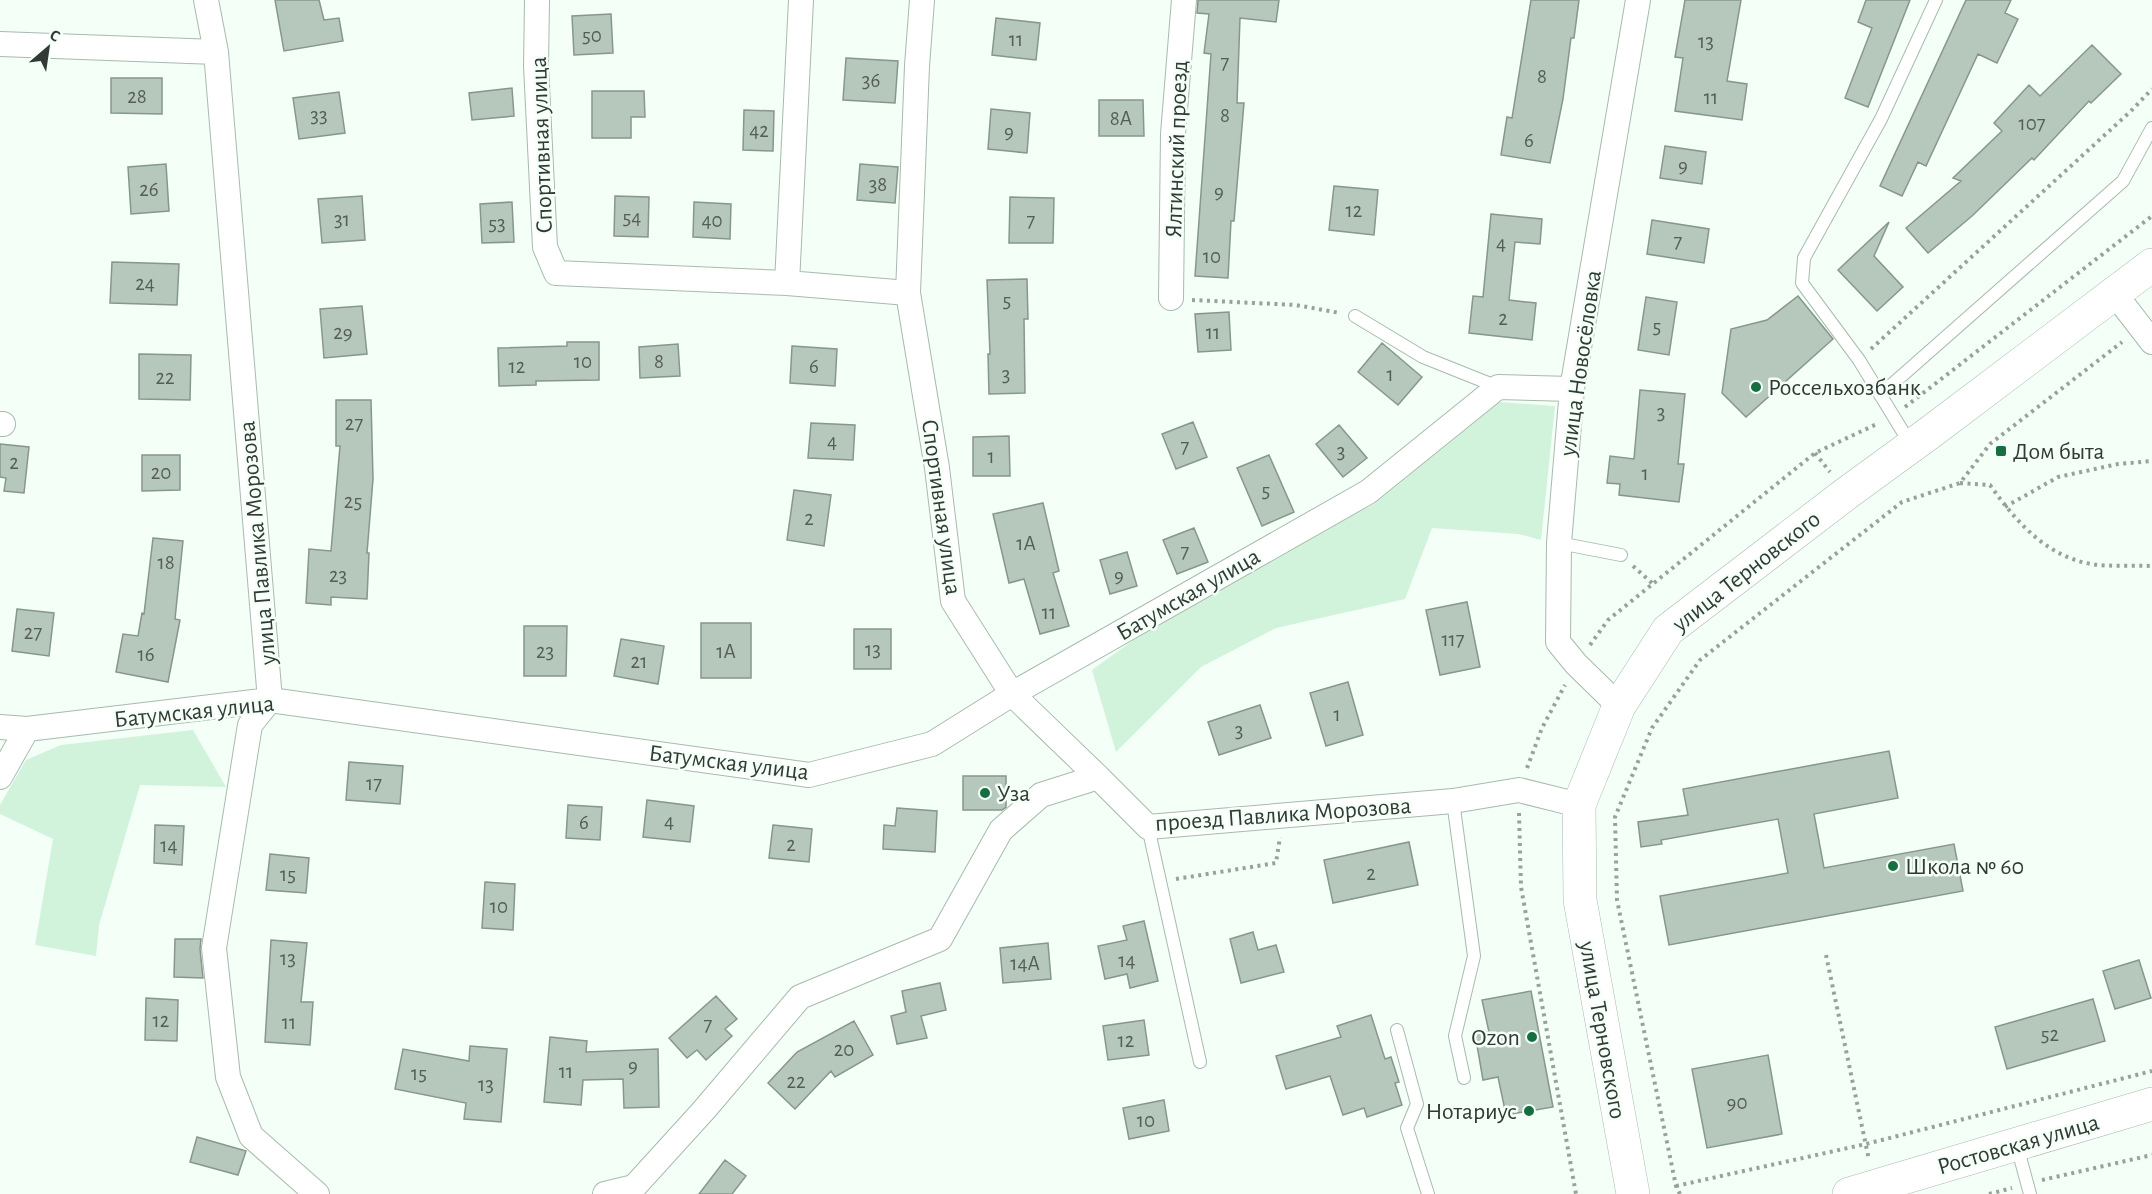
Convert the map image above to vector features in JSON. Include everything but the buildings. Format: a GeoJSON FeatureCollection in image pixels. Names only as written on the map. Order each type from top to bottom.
{"type":"FeatureCollection","features":[{"type":"Feature","properties":{"kind":"main road","name":"улица Терновского"},"geometry":{"type":"LineString","coordinates":[[1633,1194],[1580,900],[1579,805],[1619,706],[1668,630],[2152,265]]}},
{"type":"Feature","properties":{"kind":"main road","name":"Ростовская улица"},"geometry":{"type":"LineString","coordinates":[[1861,1190],[2152,1104]]}},
{"type":"Feature","properties":{"kind":"street","name":"улица Павлика Морозова"},"geometry":{"type":"LineString","coordinates":[[206,0],[216,52],[270,700],[250,724],[214,948],[228,1077],[251,1136],[317,1194]]}},
{"type":"Feature","properties":{"kind":"street","name":"Спортивная улица"},"geometry":{"type":"LineString","coordinates":[[537,0],[536,66],[545,247],[556,273],[787,283],[908,293]]}},
{"type":"Feature","properties":{"kind":"street"},"geometry":{"type":"LineString","coordinates":[[787,283],[801,0]]}},
{"type":"Feature","properties":{"kind":"street","name":"Спортивная улица"},"geometry":{"type":"LineString","coordinates":[[922,0],[917,66],[908,293],[937,468],[953,601],[1012,694],[1098,777]]}},
{"type":"Feature","properties":{"kind":"street","name":"Ялтинский проезд"},"geometry":{"type":"LineString","coordinates":[[1170,298],[1173,134],[1184,0]]}},
{"type":"Feature","properties":{"kind":"street","name":"улица Новосёловка"},"geometry":{"type":"LineString","coordinates":[[1619,706],[1576,664],[1558,642],[1559,543],[1572,389],[1638,0]]}},
{"type":"Feature","properties":{"kind":"street"},"geometry":{"type":"LineString","coordinates":[[0,45],[216,52]]}},
{"type":"Feature","properties":{"kind":"street"},"geometry":{"type":"LineString","coordinates":[[2115,294],[2146,335]]}},
{"type":"Feature","properties":{"kind":"street"},"geometry":{"type":"LineString","coordinates":[[1498,387],[1572,389]]}},
{"type":"Feature","properties":{"kind":"street","name":"Батумская улица"},"geometry":{"type":"LineString","coordinates":[[0,727],[27,729],[270,700],[809,775],[932,744],[1012,694],[1368,492],[1498,387]]}},
{"type":"Feature","properties":{"kind":"street"},"geometry":{"type":"LineString","coordinates":[[0,777],[27,729]]}},
{"type":"Feature","properties":{"kind":"street"},"geometry":{"type":"LineString","coordinates":[[604,1194],[634,1187],[704,1110],[800,997],[940,939],[1002,830],[1041,795],[1098,777]]}},
{"type":"Feature","properties":{"kind":"street","name":"проезд Павлика Морозова"},"geometry":{"type":"LineString","coordinates":[[1098,777],[1148,827],[1453,801],[1519,790],[1579,805]]}},
{"type":"Feature","properties":{"kind":"lane"},"geometry":{"type":"LineString","coordinates":[[1912,446],[1859,360],[1802,283],[1804,258],[1881,119],[1936,0]]}},
{"type":"Feature","properties":{"kind":"lane"},"geometry":{"type":"LineString","coordinates":[[1880,396],[2123,181],[2152,128]]}},
{"type":"Feature","properties":{"kind":"lane"},"geometry":{"type":"LineString","coordinates":[[1355,316],[1423,357],[1498,387]]}},
{"type":"Feature","properties":{"kind":"lane"},"geometry":{"type":"LineString","coordinates":[[1559,543],[1621,555]]}},
{"type":"Feature","properties":{"kind":"lane"},"geometry":{"type":"LineString","coordinates":[[1453,801],[1474,956],[1455,1036],[1464,1078]]}},
{"type":"Feature","properties":{"kind":"lane"},"geometry":{"type":"LineString","coordinates":[[1148,827],[1200,1062]]}},
{"type":"Feature","properties":{"kind":"lane"},"geometry":{"type":"LineString","coordinates":[[1397,1030],[1416,1104],[1407,1128],[1428,1194]]}},
{"type":"Feature","properties":{"kind":"lane"},"geometry":{"type":"LineString","coordinates":[[2017,1144],[2029,1189]]}},
{"type":"Feature","properties":{"kind":"path"},"geometry":{"type":"LineString","coordinates":[[1859,360],[2152,89]]}},
{"type":"Feature","properties":{"kind":"path"},"geometry":{"type":"LineString","coordinates":[[1894,416],[2152,216]]}},
{"type":"Feature","properties":{"kind":"path"},"geometry":{"type":"LineString","coordinates":[[1170,298],[1296,305],[1355,316]]}},
{"type":"Feature","properties":{"kind":"path"},"geometry":{"type":"LineString","coordinates":[[1960,483],[1990,444],[2146,335]]}},
{"type":"Feature","properties":{"kind":"path"},"geometry":{"type":"LineString","coordinates":[[1815,453],[1835,479]]}},
{"type":"Feature","properties":{"kind":"path"},"geometry":{"type":"LineString","coordinates":[[2005,507],[2058,477],[2118,464],[2152,461]]}},
{"type":"Feature","properties":{"kind":"path"},"geometry":{"type":"LineString","coordinates":[[1680,1194],[1676,1186],[1617,900],[1615,817],[1652,728],[1700,660],[1902,502],[1960,483],[1990,485],[2005,507],[2027,530],[2053,551],[2090,564],[2152,566]]}},
{"type":"Feature","properties":{"kind":"path"},"geometry":{"type":"LineString","coordinates":[[1621,555],[1653,584]]}},
{"type":"Feature","properties":{"kind":"path"},"geometry":{"type":"LineString","coordinates":[[1160,881],[1276,863],[1284,816]]}},
{"type":"Feature","properties":{"kind":"path"},"geometry":{"type":"LineString","coordinates":[[1826,955],[1866,1144],[1861,1190]]}},
{"type":"Feature","properties":{"kind":"path"},"geometry":{"type":"LineString","coordinates":[[1676,1186],[1866,1144],[2152,1071]]}},
{"type":"Feature","properties":{"kind":"path"},"geometry":{"type":"LineString","coordinates":[[1989,1194],[2029,1189],[2152,1155]]}},
{"type":"Feature","properties":{"kind":"green space"},"geometry":{"type":"Polygon","coordinates":[[[1500,402],[1555,406],[1541,540],[1519,534],[1432,528],[1405,599],[1276,628],[1201,667],[1116,752],[1092,670],[1160,621],[1374,504],[1500,402]]]}},
{"type":"Feature","properties":{"kind":"green space"},"geometry":{"type":"Polygon","coordinates":[[[193,730],[226,787],[140,785],[99,925],[96,956],[35,945],[53,839],[0,814],[0,805],[26,760],[61,745],[193,730]]]}},
{"type":"Feature","properties":{"kind":"place","name":"Россельхозбанк"},"geometry":{"type":"Point","coordinates":[1756,387]}},
{"type":"Feature","properties":{"kind":"place","name":"Дом быта"},"geometry":{"type":"Point","coordinates":[2001,451]}},
{"type":"Feature","properties":{"kind":"place","name":"Уза"},"geometry":{"type":"Point","coordinates":[985,793]}},
{"type":"Feature","properties":{"kind":"place","name":"Школа № 60"},"geometry":{"type":"Point","coordinates":[1893,866]}},
{"type":"Feature","properties":{"kind":"place","name":"Ozon"},"geometry":{"type":"Point","coordinates":[1532,1037]}},
{"type":"Feature","properties":{"kind":"place","name":"Нотариус"},"geometry":{"type":"Point","coordinates":[1529,1111]}}]}
